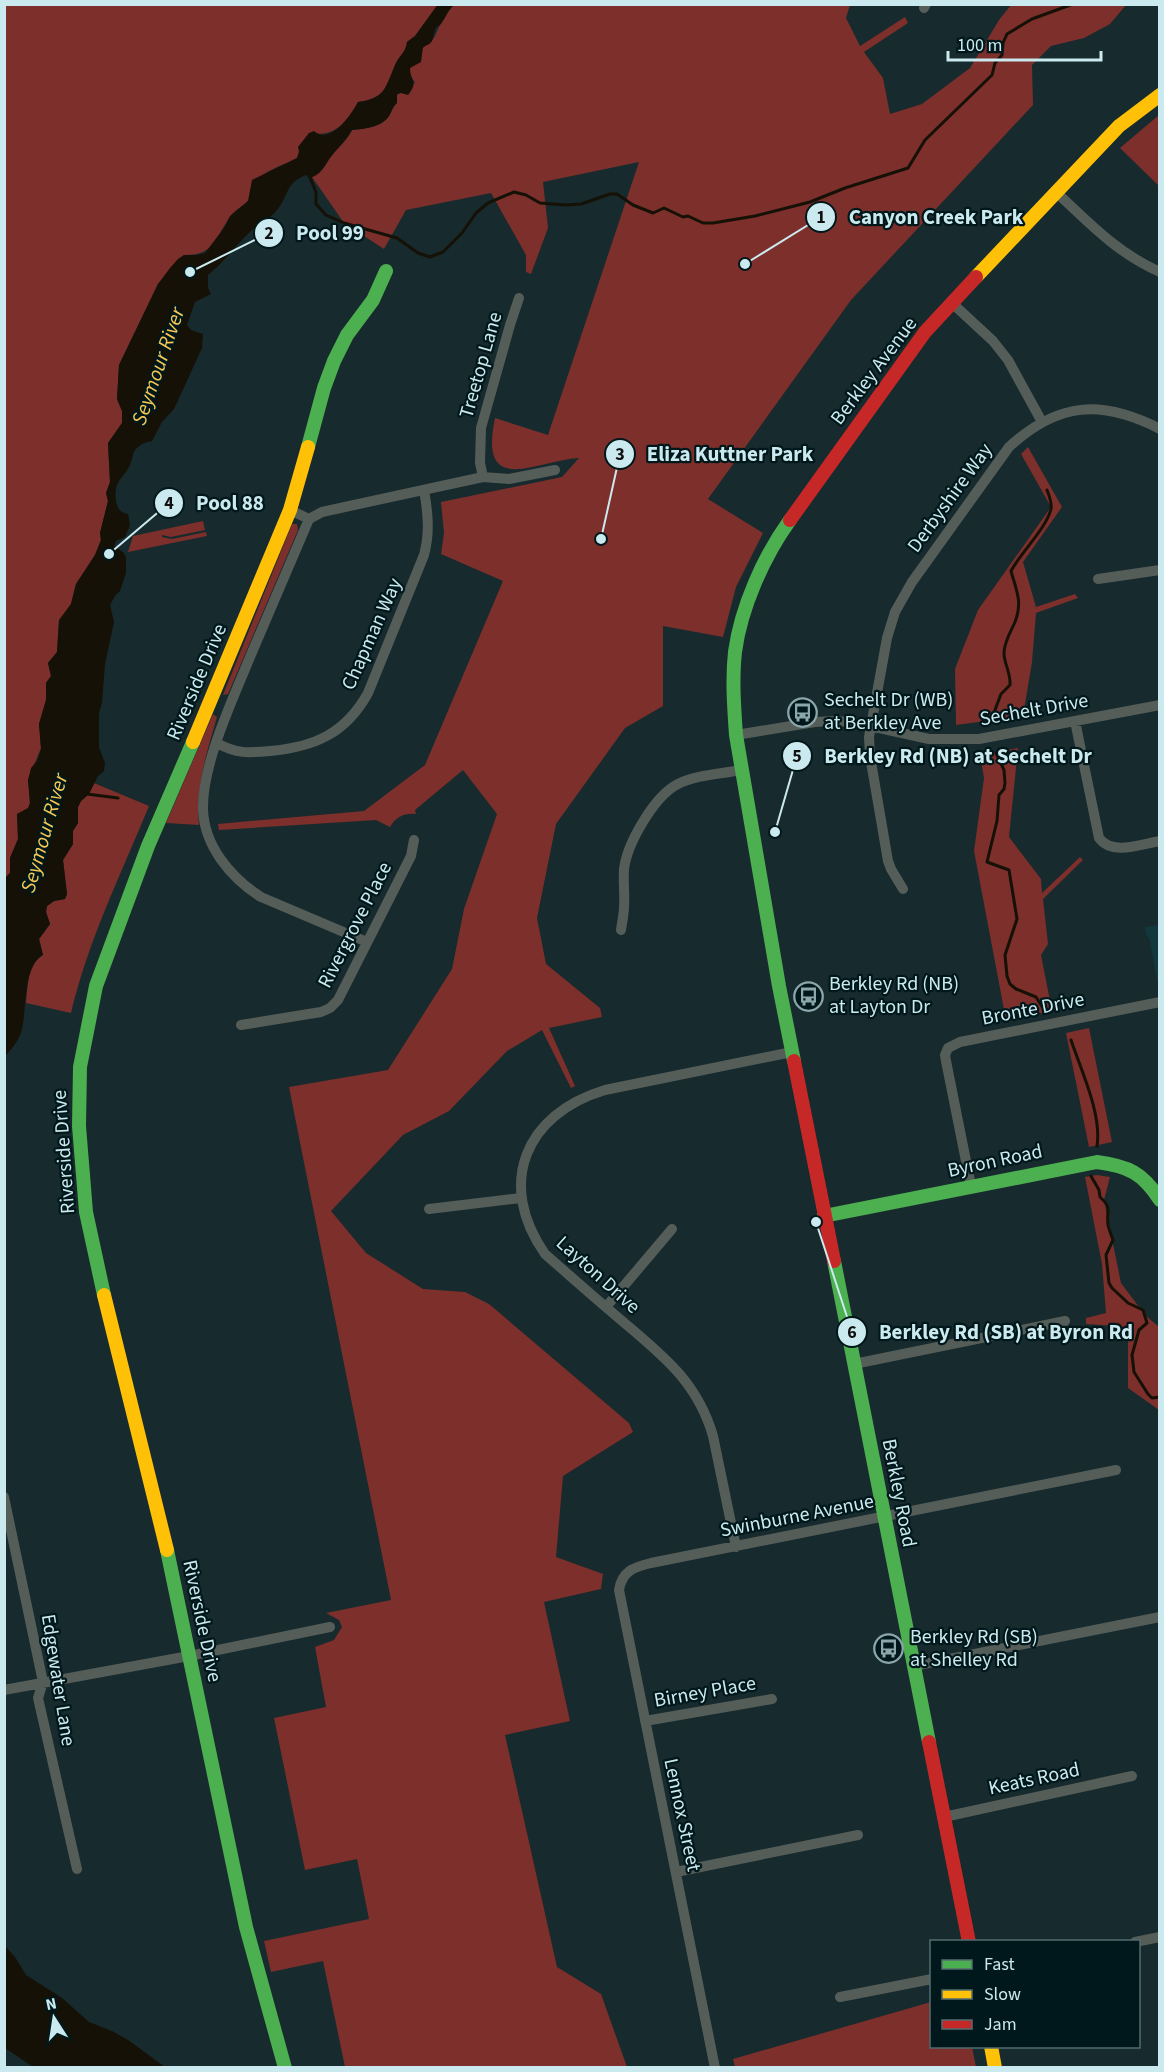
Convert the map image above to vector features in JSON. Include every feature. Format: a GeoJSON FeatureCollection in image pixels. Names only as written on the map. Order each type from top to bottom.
{"type":"FeatureCollection","features":[{"type":"Feature","properties":{"kind":"street","name":"Berkley Avenue"},"geometry":{"type":"LineString","coordinates":[[792,1052],[736,735],[733,694],[735,652],[748,599],[763,563],[786,525],[926,332],[1119,126],[1160,95]]}},
{"type":"Feature","properties":{"kind":"street"},"geometry":{"type":"LineString","coordinates":[[1056,192],[1114,246],[1128,256],[1160,272]]}},
{"type":"Feature","properties":{"kind":"street","name":"Riverside Drive"},"geometry":{"type":"LineString","coordinates":[[285,2067],[246,1927],[222,1821],[162,1525],[106,1303],[86,1212],[80,1158],[78,1093],[82,1048],[96,986],[148,846],[290,510],[324,388],[334,361],[347,335],[373,300],[386,271]]}},
{"type":"Feature","properties":{"kind":"street","name":"Treetop Lane"},"geometry":{"type":"LineString","coordinates":[[483,477],[480,463],[481,428],[519,298]]}},
{"type":"Feature","properties":{"kind":"street"},"geometry":{"type":"LineString","coordinates":[[952,303],[993,341],[1008,360],[1042,422]]}},
{"type":"Feature","properties":{"kind":"street","name":"Derbyshire Way"},"geometry":{"type":"LineString","coordinates":[[903,889],[888,861],[870,756],[870,726],[887,638],[895,612],[912,582],[1009,447],[1022,435],[1042,422],[1072,411],[1092,408],[1129,414],[1160,429]]}},
{"type":"Feature","properties":{"kind":"street"},"geometry":{"type":"LineString","coordinates":[[290,510],[309,519],[322,512],[483,477],[496,480],[508,479],[555,470]]}},
{"type":"Feature","properties":{"kind":"street","name":"Chapman Way"},"geometry":{"type":"LineString","coordinates":[[217,742],[243,754],[292,749],[325,738],[358,711],[368,693],[424,555],[429,523],[424,490]]}},
{"type":"Feature","properties":{"kind":"street","name":"Riverside Drive"},"geometry":{"type":"LineString","coordinates":[[309,519],[228,709],[211,762],[203,811],[211,840],[221,860],[246,887],[261,897],[367,942]]}},
{"type":"Feature","properties":{"kind":"street"},"geometry":{"type":"LineString","coordinates":[[1098,579],[1160,570]]}},
{"type":"Feature","properties":{"kind":"street"},"geometry":{"type":"LineString","coordinates":[[211,701],[228,709]]}},
{"type":"Feature","properties":{"kind":"street","name":"Sechelt Drive"},"geometry":{"type":"LineString","coordinates":[[736,735],[824,721],[852,722],[929,739],[979,739],[1160,705]]}},
{"type":"Feature","properties":{"kind":"street"},"geometry":{"type":"LineString","coordinates":[[1076,721],[1099,838],[1104,845],[1111,848],[1160,841]]}},
{"type":"Feature","properties":{"kind":"street"},"geometry":{"type":"LineString","coordinates":[[621,930],[627,854],[636,835],[664,794],[676,785],[689,780],[741,770]]}},
{"type":"Feature","properties":{"kind":"street","name":"Rivergrove Place"},"geometry":{"type":"LineString","coordinates":[[241,1025],[321,1012],[330,1008],[338,1000],[411,856],[414,840]]}},
{"type":"Feature","properties":{"kind":"street","name":"Bronte Drive"},"geometry":{"type":"LineString","coordinates":[[971,1186],[946,1061],[945,1054],[948,1048],[960,1042],[1160,1002]]}},
{"type":"Feature","properties":{"kind":"street","name":"Layton Drive"},"geometry":{"type":"LineString","coordinates":[[736,1547],[713,1436],[709,1421],[696,1394],[677,1369],[544,1254],[529,1227],[520,1198],[523,1170],[533,1140],[556,1113],[578,1100],[605,1090],[792,1052]]}},
{"type":"Feature","properties":{"kind":"street","name":"Berkley Road"},"geometry":{"type":"LineString","coordinates":[[792,1052],[969,1940]]}},
{"type":"Feature","properties":{"kind":"street","name":"Byron Road"},"geometry":{"type":"LineString","coordinates":[[824,1216],[1097,1162],[1128,1167],[1143,1176],[1160,1200]]}},
{"type":"Feature","properties":{"kind":"street"},"geometry":{"type":"LineString","coordinates":[[429,1209],[520,1198]]}},
{"type":"Feature","properties":{"kind":"street"},"geometry":{"type":"LineString","coordinates":[[606,1307],[672,1229]]}},
{"type":"Feature","properties":{"kind":"street"},"geometry":{"type":"LineString","coordinates":[[854,1364],[1065,1321]]}},
{"type":"Feature","properties":{"kind":"street","name":"Swinburne Avenue"},"geometry":{"type":"LineString","coordinates":[[627,1572],[644,1565],[1116,1470]]}},
{"type":"Feature","properties":{"kind":"street","name":"Edgewater Lane"},"geometry":{"type":"LineString","coordinates":[[4,1497],[43,1682],[39,1698],[77,1869]]}},
{"type":"Feature","properties":{"kind":"street","name":"Lennox Street"},"geometry":{"type":"LineString","coordinates":[[627,1572],[621,1580],[620,1590],[715,2067]]}},
{"type":"Feature","properties":{"kind":"street"},"geometry":{"type":"LineString","coordinates":[[914,1666],[1160,1617]]}},
{"type":"Feature","properties":{"kind":"street"},"geometry":{"type":"LineString","coordinates":[[4,1690],[330,1627]]}},
{"type":"Feature","properties":{"kind":"street","name":"Birney Place"},"geometry":{"type":"LineString","coordinates":[[645,1721],[772,1699]]}},
{"type":"Feature","properties":{"kind":"street","name":"Keats Road"},"geometry":{"type":"LineString","coordinates":[[944,1816],[1132,1776]]}},
{"type":"Feature","properties":{"kind":"street"},"geometry":{"type":"LineString","coordinates":[[676,1872],[858,1836]]}},
{"type":"Feature","properties":{"kind":"street"},"geometry":{"type":"LineString","coordinates":[[1140,1940],[1160,1937]]}},
{"type":"Feature","properties":{"kind":"street"},"geometry":{"type":"LineString","coordinates":[[840,1997],[930,1979]]}},
{"type":"Feature","properties":{"kind":"street"},"geometry":{"type":"LineString","coordinates":[[991,2048],[995,2067]]}},
{"type":"Feature","properties":{"kind":"shaded area"},"geometry":{"type":"Polygon","coordinates":[[[5,5],[438,5],[415,36],[407,42],[387,85],[380,94],[375,98],[358,102],[347,120],[337,128],[318,134],[299,152],[297,158],[261,177],[250,198],[232,214],[213,244],[202,252],[184,255],[158,284],[119,365],[117,399],[122,411],[122,423],[108,443],[110,482],[106,493],[108,501],[100,533],[101,540],[95,555],[76,584],[71,604],[59,621],[57,652],[48,663],[51,676],[46,683],[46,700],[39,724],[41,748],[28,780],[30,803],[28,809],[17,814],[18,839],[10,858],[10,873],[5,878],[5,5]]]}},
{"type":"Feature","properties":{"kind":"shaded area"},"geometry":{"type":"Polygon","coordinates":[[[454,5],[850,5],[846,18],[860,46],[905,17],[908,23],[864,52],[883,78],[890,114],[922,104],[970,68],[999,20],[1011,5],[1126,5],[1110,24],[1084,38],[1051,46],[1032,65],[1033,105],[851,300],[708,499],[763,533],[736,587],[723,637],[663,626],[663,706],[625,728],[556,824],[537,918],[546,964],[600,1008],[602,1017],[549,1028],[575,1086],[571,1088],[542,1030],[507,1051],[449,1111],[403,1135],[331,1211],[366,1253],[423,1289],[465,1292],[489,1304],[629,1423],[633,1432],[563,1476],[556,1557],[603,1574],[601,1589],[544,1602],[570,1721],[505,1735],[557,1967],[601,1994],[627,2067],[345,2067],[323,1961],[271,1972],[264,1941],[369,1919],[357,1859],[305,1870],[274,1718],[326,1707],[315,1647],[334,1640],[342,1627],[339,1620],[326,1613],[391,1600],[289,1087],[388,1070],[452,969],[464,909],[497,814],[463,770],[415,810],[416,814],[401,816],[390,827],[376,820],[219,830],[218,824],[364,811],[425,765],[503,581],[441,554],[444,533],[441,502],[562,477],[579,458],[529,468],[503,467],[495,459],[492,443],[495,418],[548,435],[639,162],[543,182],[548,228],[531,274],[526,272],[526,255],[491,193],[406,210],[384,249],[344,223],[312,177],[323,168],[352,130],[367,128],[386,120],[397,103],[397,95],[415,83],[410,72],[413,61],[434,37],[445,16],[454,5]]]}},
{"type":"Feature","properties":{"kind":"shaded area"},"geometry":{"type":"Polygon","coordinates":[[[1159,115],[1159,186],[1120,148],[1159,115]]]}},
{"type":"Feature","properties":{"kind":"shaded area"},"geometry":{"type":"Polygon","coordinates":[[[1028,447],[1062,507],[1023,562],[1036,607],[1075,594],[1078,598],[1036,613],[1032,662],[1023,716],[956,725],[955,669],[978,610],[1051,507],[1021,454],[1028,447]]]}},
{"type":"Feature","properties":{"kind":"shaded area"},"geometry":{"type":"Polygon","coordinates":[[[203,521],[205,530],[171,537],[162,535],[162,537],[172,539],[206,532],[207,536],[128,552],[133,536],[203,521]]]}},
{"type":"Feature","properties":{"kind":"shaded area"},"geometry":{"type":"Polygon","coordinates":[[[292,524],[297,524],[298,530],[228,694],[223,695],[292,524]]]}},
{"type":"Feature","properties":{"kind":"shaded area"},"geometry":{"type":"Polygon","coordinates":[[[213,714],[217,717],[200,784],[199,825],[166,823],[213,714]]]}},
{"type":"Feature","properties":{"kind":"shaded area"},"geometry":{"type":"Polygon","coordinates":[[[1018,748],[1009,837],[1041,879],[1042,893],[1080,857],[1083,860],[1043,899],[1048,944],[1041,955],[1052,1011],[1006,1020],[974,851],[984,778],[980,755],[1018,748]]]}},
{"type":"Feature","properties":{"kind":"shaded area"},"geometry":{"type":"Polygon","coordinates":[[[94,783],[149,806],[86,960],[71,1013],[26,1003],[27,990],[31,970],[43,955],[39,939],[50,924],[46,912],[47,906],[54,901],[65,899],[67,894],[63,860],[73,844],[73,831],[78,823],[78,807],[89,794],[94,783]]]}},
{"type":"Feature","properties":{"kind":"shaded area"},"geometry":{"type":"Polygon","coordinates":[[[1160,925],[1159,990],[1145,927],[1160,925]]]}},
{"type":"Feature","properties":{"kind":"shaded area"},"geometry":{"type":"Polygon","coordinates":[[[1089,1028],[1112,1142],[1089,1147],[1066,1033],[1089,1028]]]}},
{"type":"Feature","properties":{"kind":"shaded area"},"geometry":{"type":"Polygon","coordinates":[[[1097,1175],[1110,1177],[1104,1200],[1121,1283],[1145,1315],[1159,1327],[1159,1410],[1128,1388],[1128,1341],[1115,1326],[1086,1324],[1086,1318],[1106,1313],[1102,1264],[1085,1177],[1097,1175]]]}},
{"type":"Feature","properties":{"kind":"shaded area"},"geometry":{"type":"Polygon","coordinates":[[[930,2002],[930,2048],[972,2048],[976,2067],[735,2067],[733,2059],[930,2002]]]}},
{"type":"Feature","properties":{"kind":"water","name":"Seymour River"},"geometry":{"type":"Polygon","coordinates":[[[438,4],[454,5],[436,28],[432,41],[423,47],[421,62],[410,68],[413,84],[408,95],[397,94],[397,103],[382,123],[352,130],[319,173],[309,178],[306,175],[294,182],[274,213],[251,231],[208,275],[208,288],[211,294],[195,302],[187,325],[191,330],[203,334],[202,348],[174,409],[162,422],[152,441],[143,444],[135,451],[129,468],[118,483],[117,504],[120,510],[128,514],[130,525],[125,537],[116,541],[114,546],[124,553],[126,573],[120,591],[110,605],[114,622],[105,664],[99,713],[99,747],[105,763],[104,771],[98,776],[89,794],[78,807],[78,823],[73,831],[73,844],[63,860],[67,894],[65,899],[54,901],[47,906],[46,912],[50,924],[39,939],[43,955],[32,968],[29,978],[21,1033],[5,1056],[5,878],[10,873],[10,858],[18,839],[17,814],[28,808],[30,803],[28,780],[31,768],[37,761],[41,749],[39,724],[46,700],[46,683],[51,676],[48,663],[57,652],[59,620],[71,604],[76,584],[95,555],[101,540],[100,533],[108,501],[106,493],[110,482],[108,443],[122,423],[122,411],[117,399],[119,365],[158,284],[170,268],[184,255],[205,253],[230,216],[248,201],[252,180],[297,158],[298,147],[309,133],[314,131],[327,134],[334,131],[351,114],[358,102],[375,98],[380,94],[387,85],[407,42],[415,36],[438,4]]]}},
{"type":"Feature","properties":{"kind":"water"},"geometry":{"type":"Polygon","coordinates":[[[5,1946],[26,1975],[62,1998],[89,2022],[128,2040],[165,2067],[33,2067],[5,2048],[5,1946]]]}},
{"type":"Feature","properties":{"kind":"waterway"},"geometry":{"type":"LineString","coordinates":[[309,175],[316,192],[316,204],[326,215],[344,223],[397,238],[418,253],[430,257],[443,252],[462,233],[476,213],[488,203],[514,192],[526,195],[540,203],[565,205],[581,204],[610,194],[617,194],[633,205],[653,213],[664,208],[703,223],[755,216],[810,202],[908,168],[925,140],[992,75],[995,63],[1002,55],[1003,43],[1007,34],[1032,19],[1073,4]]}},
{"type":"Feature","properties":{"kind":"waterway"},"geometry":{"type":"LineString","coordinates":[[992,718],[1001,694],[1010,685],[1004,649],[1015,622],[1019,602],[1011,571],[1048,517],[1051,504],[1047,490]]}},
{"type":"Feature","properties":{"kind":"waterway"},"geometry":{"type":"LineString","coordinates":[[996,753],[1004,770],[1005,783],[999,795],[997,821],[987,862],[1009,870],[1017,919],[1005,955],[1007,976],[1010,984],[1036,997],[1043,1008]]}},
{"type":"Feature","properties":{"kind":"waterway"},"geometry":{"type":"LineString","coordinates":[[87,794],[118,798]]}},
{"type":"Feature","properties":{"kind":"waterway"},"geometry":{"type":"LineString","coordinates":[[1071,1040],[1094,1106],[1098,1133],[1097,1146]]}},
{"type":"Feature","properties":{"kind":"waterway"},"geometry":{"type":"LineString","coordinates":[[1091,1176],[1099,1190],[1100,1197],[1108,1207],[1108,1225],[1113,1240],[1106,1255],[1109,1283],[1128,1303],[1143,1310],[1147,1323],[1139,1330],[1132,1355],[1134,1372],[1152,1398],[1160,1397]]}},
{"type":"Feature","properties":{"kind":"traffic: fast"},"geometry":{"type":"LineString","coordinates":[[308,447],[334,361],[347,335],[373,300],[386,271]]}},
{"type":"Feature","properties":{"kind":"traffic: fast"},"geometry":{"type":"LineString","coordinates":[[790,520],[771,549],[742,617],[735,652],[733,683],[736,735],[794,1061]]}},
{"type":"Feature","properties":{"kind":"traffic: fast"},"geometry":{"type":"LineString","coordinates":[[104,1295],[86,1212],[79,1126],[80,1067],[96,986],[148,846],[193,742]]}},
{"type":"Feature","properties":{"kind":"traffic: fast"},"geometry":{"type":"LineString","coordinates":[[824,1216],[1097,1162],[1134,1172],[1147,1183],[1160,1200]]}},
{"type":"Feature","properties":{"kind":"traffic: fast"},"geometry":{"type":"LineString","coordinates":[[834,1261],[929,1742]]}},
{"type":"Feature","properties":{"kind":"traffic: fast"},"geometry":{"type":"LineString","coordinates":[[167,1550],[246,1927],[285,2068]]}},
{"type":"Feature","properties":{"kind":"traffic: slow"},"geometry":{"type":"LineString","coordinates":[[976,277],[1119,126],[1160,95]]}},
{"type":"Feature","properties":{"kind":"traffic: slow"},"geometry":{"type":"LineString","coordinates":[[193,742],[290,510],[308,447]]}},
{"type":"Feature","properties":{"kind":"traffic: slow"},"geometry":{"type":"LineString","coordinates":[[104,1295],[167,1550]]}},
{"type":"Feature","properties":{"kind":"traffic: slow"},"geometry":{"type":"LineString","coordinates":[[991,2048],[995,2068]]}},
{"type":"Feature","properties":{"kind":"traffic: jam"},"geometry":{"type":"LineString","coordinates":[[790,520],[925,332],[976,277]]}},
{"type":"Feature","properties":{"kind":"traffic: jam"},"geometry":{"type":"LineString","coordinates":[[794,1061],[834,1261]]}},
{"type":"Feature","properties":{"kind":"traffic: jam"},"geometry":{"type":"LineString","coordinates":[[929,1742],[969,1940]]}},
{"type":"Feature","properties":{"kind":"place","name":"Canyon Creek Park"},"geometry":{"type":"Point","coordinates":[745,264]}},
{"type":"Feature","properties":{"kind":"place","name":"Pool 99"},"geometry":{"type":"Point","coordinates":[190,272]}},
{"type":"Feature","properties":{"kind":"place","name":"Eliza Kuttner Park"},"geometry":{"type":"Point","coordinates":[601,539]}},
{"type":"Feature","properties":{"kind":"place","name":"Pool 88"},"geometry":{"type":"Point","coordinates":[109,554]}},
{"type":"Feature","properties":{"kind":"place","name":"Sechelt Dr (WB) at Berkley Ave"},"geometry":{"type":"Point","coordinates":[803,712]}},
{"type":"Feature","properties":{"kind":"place","name":"Berkley Rd (NB) at Sechelt Dr"},"geometry":{"type":"Point","coordinates":[775,832]}},
{"type":"Feature","properties":{"kind":"place","name":"Berkley Rd (NB) at Layton Dr"},"geometry":{"type":"Point","coordinates":[808,996]}},
{"type":"Feature","properties":{"kind":"place","name":"Berkley Rd (SB) at Byron Rd"},"geometry":{"type":"Point","coordinates":[816,1222]}},
{"type":"Feature","properties":{"kind":"place","name":"Berkley Rd (SB) at Shelley Rd"},"geometry":{"type":"Point","coordinates":[889,1649]}}]}
